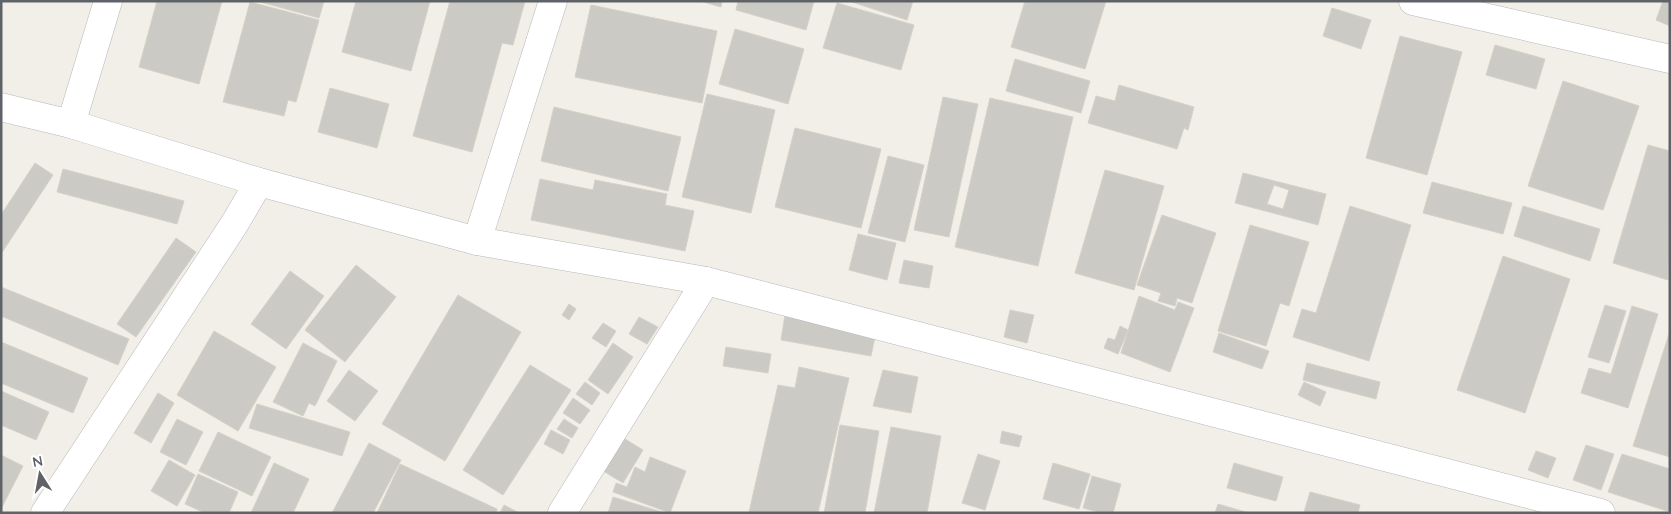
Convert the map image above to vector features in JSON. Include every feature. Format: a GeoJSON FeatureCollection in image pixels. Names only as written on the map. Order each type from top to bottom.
{"type":"FeatureCollection","features":[{"type":"Feature","properties":{"kind":"street"},"geometry":{"type":"LineString","coordinates":[[71,124],[108,1]]}},
{"type":"Feature","properties":{"kind":"street"},"geometry":{"type":"LineString","coordinates":[[477,242],[553,1]]}},
{"type":"Feature","properties":{"kind":"street"},"geometry":{"type":"LineString","coordinates":[[1413,1],[1670,59]]}},
{"type":"Feature","properties":{"kind":"street"},"geometry":{"type":"LineString","coordinates":[[1,107],[71,124],[259,182],[477,242],[706,281],[1601,513]]}},
{"type":"Feature","properties":{"kind":"street"},"geometry":{"type":"LineString","coordinates":[[45,513],[235,223],[259,182]]}},
{"type":"Feature","properties":{"kind":"street"},"geometry":{"type":"LineString","coordinates":[[562,513],[706,281]]}},
{"type":"Feature","properties":{"kind":"building"},"geometry":{"type":"Polygon","coordinates":[[[157,1],[222,1],[199,84],[139,67],[157,1]]]}},
{"type":"Feature","properties":{"kind":"building"},"geometry":{"type":"Polygon","coordinates":[[[257,1],[324,1],[319,18],[257,1]]]}},
{"type":"Feature","properties":{"kind":"building"},"geometry":{"type":"Polygon","coordinates":[[[356,1],[430,1],[411,71],[342,52],[356,1]]]}},
{"type":"Feature","properties":{"kind":"building"},"geometry":{"type":"Polygon","coordinates":[[[450,1],[525,1],[513,45],[502,43],[472,152],[413,136],[450,1]]]}},
{"type":"Feature","properties":{"kind":"building"},"geometry":{"type":"Polygon","coordinates":[[[700,1],[722,1],[721,7],[700,1]]]}},
{"type":"Feature","properties":{"kind":"building"},"geometry":{"type":"Polygon","coordinates":[[[738,1],[814,1],[806,30],[736,10],[738,1]]]}},
{"type":"Feature","properties":{"kind":"building"},"geometry":{"type":"Polygon","coordinates":[[[849,1],[913,1],[907,20],[849,1]]]}},
{"type":"Feature","properties":{"kind":"building"},"geometry":{"type":"Polygon","coordinates":[[[1025,1],[1106,1],[1085,69],[1011,47],[1025,1]]]}},
{"type":"Feature","properties":{"kind":"building"},"geometry":{"type":"Polygon","coordinates":[[[1663,1],[1670,1],[1670,26],[1656,20],[1663,1]]]}},
{"type":"Feature","properties":{"kind":"building"},"geometry":{"type":"Polygon","coordinates":[[[250,2],[319,20],[296,102],[288,100],[284,116],[223,102],[250,2]]]}},
{"type":"Feature","properties":{"kind":"building"},"geometry":{"type":"Polygon","coordinates":[[[837,3],[914,25],[901,70],[823,48],[837,3]]]}},
{"type":"Feature","properties":{"kind":"building"},"geometry":{"type":"Polygon","coordinates":[[[591,5],[717,31],[702,103],[575,77],[591,5]]]}},
{"type":"Feature","properties":{"kind":"building"},"geometry":{"type":"Polygon","coordinates":[[[1332,8],[1371,20],[1361,49],[1323,36],[1332,8]]]}},
{"type":"Feature","properties":{"kind":"building"},"geometry":{"type":"Polygon","coordinates":[[[735,29],[804,49],[788,104],[719,84],[735,29]]]}},
{"type":"Feature","properties":{"kind":"building"},"geometry":{"type":"Polygon","coordinates":[[[1400,36],[1462,52],[1427,175],[1366,158],[1400,36]]]}},
{"type":"Feature","properties":{"kind":"building"},"geometry":{"type":"Polygon","coordinates":[[[1495,45],[1545,59],[1536,89],[1486,75],[1495,45]]]}},
{"type":"Feature","properties":{"kind":"building"},"geometry":{"type":"Polygon","coordinates":[[[1015,59],[1090,81],[1081,113],[1006,91],[1015,59]]]}},
{"type":"Feature","properties":{"kind":"building"},"geometry":{"type":"Polygon","coordinates":[[[1563,81],[1639,106],[1603,210],[1528,186],[1563,81]]]}},
{"type":"Feature","properties":{"kind":"building"},"geometry":{"type":"Polygon","coordinates":[[[1119,85],[1194,107],[1188,130],[1184,128],[1177,149],[1088,123],[1096,96],[1115,101],[1119,85]]]}},
{"type":"Feature","properties":{"kind":"building"},"geometry":{"type":"Polygon","coordinates":[[[330,88],[389,104],[377,148],[318,132],[330,88]]]}},
{"type":"Feature","properties":{"kind":"building"},"geometry":{"type":"Polygon","coordinates":[[[707,94],[775,110],[751,213],[682,197],[707,94]]]}},
{"type":"Feature","properties":{"kind":"building"},"geometry":{"type":"Polygon","coordinates":[[[943,97],[978,104],[949,237],[914,230],[943,97]]]}},
{"type":"Feature","properties":{"kind":"building"},"geometry":{"type":"Polygon","coordinates":[[[990,98],[1073,117],[1038,266],[955,247],[990,98]]]}},
{"type":"Feature","properties":{"kind":"building"},"geometry":{"type":"Polygon","coordinates":[[[554,107],[681,137],[668,191],[541,161],[554,107]]]}},
{"type":"Feature","properties":{"kind":"building"},"geometry":{"type":"Polygon","coordinates":[[[795,128],[881,149],[861,228],[775,207],[795,128]]]}},
{"type":"Feature","properties":{"kind":"building"},"geometry":{"type":"Polygon","coordinates":[[[1648,145],[1670,151],[1668,280],[1613,263],[1648,145]]]}},
{"type":"Feature","properties":{"kind":"building"},"geometry":{"type":"Polygon","coordinates":[[[888,156],[924,165],[905,242],[868,233],[888,156]]]}},
{"type":"Feature","properties":{"kind":"building"},"geometry":{"type":"Polygon","coordinates":[[[35,163],[53,175],[1,254],[1,215],[35,163]]]}},
{"type":"Feature","properties":{"kind":"building"},"geometry":{"type":"Polygon","coordinates":[[[63,169],[184,201],[177,224],[57,192],[63,169]]]}},
{"type":"Feature","properties":{"kind":"building"},"geometry":{"type":"Polygon","coordinates":[[[1105,170],[1164,186],[1134,290],[1075,273],[1105,170]]]}},
{"type":"Feature","properties":{"kind":"building"},"geometry":{"type":"Polygon","coordinates":[[[1243,173],[1326,194],[1318,225],[1235,203],[1243,173]],[[1274,185],[1267,204],[1283,209],[1289,190],[1274,185]]]}},
{"type":"Feature","properties":{"kind":"building"},"geometry":{"type":"Polygon","coordinates":[[[540,179],[593,190],[595,180],[667,194],[665,205],[694,211],[685,251],[531,220],[540,179]]]}},
{"type":"Feature","properties":{"kind":"building"},"geometry":{"type":"Polygon","coordinates":[[[1432,182],[1512,203],[1503,234],[1423,213],[1432,182]]]}},
{"type":"Feature","properties":{"kind":"building"},"geometry":{"type":"Polygon","coordinates":[[[1350,206],[1411,225],[1369,361],[1293,337],[1302,309],[1316,313],[1350,206]]]}},
{"type":"Feature","properties":{"kind":"building"},"geometry":{"type":"Polygon","coordinates":[[[1523,206],[1600,229],[1590,261],[1514,236],[1523,206]]]}},
{"type":"Feature","properties":{"kind":"building"},"geometry":{"type":"Polygon","coordinates":[[[1162,215],[1216,233],[1192,303],[1177,298],[1175,306],[1158,301],[1161,293],[1137,285],[1162,215]]]}},
{"type":"Feature","properties":{"kind":"building"},"geometry":{"type":"Polygon","coordinates":[[[1250,225],[1309,242],[1289,306],[1280,303],[1266,346],[1218,331],[1250,225]]]}},
{"type":"Feature","properties":{"kind":"building"},"geometry":{"type":"Polygon","coordinates":[[[858,234],[896,243],[887,280],[849,270],[858,234]]]}},
{"type":"Feature","properties":{"kind":"building"},"geometry":{"type":"Polygon","coordinates":[[[176,238],[196,252],[136,337],[117,324],[176,238]]]}},
{"type":"Feature","properties":{"kind":"building"},"geometry":{"type":"Polygon","coordinates":[[[1503,256],[1570,279],[1525,413],[1457,390],[1503,256]]]}},
{"type":"Feature","properties":{"kind":"building"},"geometry":{"type":"Polygon","coordinates":[[[904,260],[933,266],[929,288],[899,283],[904,260]]]}},
{"type":"Feature","properties":{"kind":"building"},"geometry":{"type":"Polygon","coordinates":[[[356,265],[396,297],[345,362],[305,330],[356,265]]]}},
{"type":"Feature","properties":{"kind":"building"},"geometry":{"type":"Polygon","coordinates":[[[290,271],[324,296],[286,349],[251,324],[290,271]]]}},
{"type":"Feature","properties":{"kind":"building"},"geometry":{"type":"Polygon","coordinates":[[[1,287],[129,339],[118,365],[1,316],[1,287]]]}},
{"type":"Feature","properties":{"kind":"building"},"geometry":{"type":"Polygon","coordinates":[[[458,295],[521,332],[445,461],[382,424],[458,295]]]}},
{"type":"Feature","properties":{"kind":"building"},"geometry":{"type":"Polygon","coordinates":[[[1139,296],[1175,310],[1178,302],[1194,308],[1170,372],[1121,353],[1139,296]]]}},
{"type":"Feature","properties":{"kind":"building"},"geometry":{"type":"Polygon","coordinates":[[[569,304],[576,309],[569,320],[562,315],[569,304]]]}},
{"type":"Feature","properties":{"kind":"building"},"geometry":{"type":"Polygon","coordinates":[[[1605,305],[1626,311],[1609,363],[1588,357],[1605,305]]]}},
{"type":"Feature","properties":{"kind":"building"},"geometry":{"type":"Polygon","coordinates":[[[1632,306],[1658,314],[1628,408],[1581,393],[1589,368],[1611,374],[1632,306]]]}},
{"type":"Feature","properties":{"kind":"building"},"geometry":{"type":"Polygon","coordinates":[[[1010,310],[1034,315],[1027,343],[1004,337],[1010,310]]]}},
{"type":"Feature","properties":{"kind":"building"},"geometry":{"type":"Polygon","coordinates":[[[785,315],[876,332],[871,356],[781,340],[785,315]]]}},
{"type":"Feature","properties":{"kind":"building"},"geometry":{"type":"Polygon","coordinates":[[[639,317],[658,327],[647,344],[629,334],[639,317]]]}},
{"type":"Feature","properties":{"kind":"building"},"geometry":{"type":"Polygon","coordinates":[[[603,323],[616,331],[606,347],[592,338],[603,323]]]}},
{"type":"Feature","properties":{"kind":"building"},"geometry":{"type":"Polygon","coordinates":[[[1120,326],[1128,330],[1118,354],[1104,348],[1108,338],[1115,340],[1120,326]]]}},
{"type":"Feature","properties":{"kind":"building"},"geometry":{"type":"Polygon","coordinates":[[[214,331],[276,367],[238,431],[177,395],[214,331]]]}},
{"type":"Feature","properties":{"kind":"building"},"geometry":{"type":"Polygon","coordinates":[[[1670,331],[1670,457],[1633,446],[1670,331]]]}},
{"type":"Feature","properties":{"kind":"building"},"geometry":{"type":"Polygon","coordinates":[[[1219,333],[1269,351],[1262,369],[1213,352],[1219,333]]]}},
{"type":"Feature","properties":{"kind":"building"},"geometry":{"type":"Polygon","coordinates":[[[1,342],[88,378],[73,413],[1,383],[1,342]]]}},
{"type":"Feature","properties":{"kind":"building"},"geometry":{"type":"Polygon","coordinates":[[[303,343],[337,361],[315,406],[309,403],[303,416],[273,402],[303,343]]]}},
{"type":"Feature","properties":{"kind":"building"},"geometry":{"type":"Polygon","coordinates":[[[613,343],[633,357],[608,394],[588,380],[613,343]]]}},
{"type":"Feature","properties":{"kind":"building"},"geometry":{"type":"Polygon","coordinates":[[[726,347],[771,354],[768,373],[723,366],[726,347]]]}},
{"type":"Feature","properties":{"kind":"building"},"geometry":{"type":"Polygon","coordinates":[[[1307,363],[1380,382],[1376,399],[1303,380],[1307,363]]]}},
{"type":"Feature","properties":{"kind":"building"},"geometry":{"type":"Polygon","coordinates":[[[530,365],[571,390],[503,495],[463,470],[530,365]]]}},
{"type":"Feature","properties":{"kind":"building"},"geometry":{"type":"Polygon","coordinates":[[[799,367],[849,378],[818,513],[749,512],[778,385],[795,388],[799,367]]]}},
{"type":"Feature","properties":{"kind":"building"},"geometry":{"type":"Polygon","coordinates":[[[349,370],[378,391],[355,421],[327,401],[349,370]]]}},
{"type":"Feature","properties":{"kind":"building"},"geometry":{"type":"Polygon","coordinates":[[[883,370],[918,377],[911,413],[873,406],[883,370]]]}},
{"type":"Feature","properties":{"kind":"building"},"geometry":{"type":"Polygon","coordinates":[[[585,382],[600,393],[592,405],[576,394],[585,382]]]}},
{"type":"Feature","properties":{"kind":"building"},"geometry":{"type":"Polygon","coordinates":[[[1304,382],[1326,392],[1320,406],[1298,395],[1304,382]]]}},
{"type":"Feature","properties":{"kind":"building"},"geometry":{"type":"Polygon","coordinates":[[[1,391],[49,412],[36,440],[1,425],[1,391]]]}},
{"type":"Feature","properties":{"kind":"building"},"geometry":{"type":"Polygon","coordinates":[[[158,393],[174,403],[151,443],[134,433],[158,393]]]}},
{"type":"Feature","properties":{"kind":"building"},"geometry":{"type":"Polygon","coordinates":[[[573,398],[590,410],[580,424],[563,413],[573,398]]]}},
{"type":"Feature","properties":{"kind":"building"},"geometry":{"type":"Polygon","coordinates":[[[257,404],[350,432],[342,456],[249,428],[257,404]]]}},
{"type":"Feature","properties":{"kind":"building"},"geometry":{"type":"Polygon","coordinates":[[[177,419],[203,432],[186,465],[160,452],[177,419]]]}},
{"type":"Feature","properties":{"kind":"building"},"geometry":{"type":"Polygon","coordinates":[[[564,419],[578,428],[572,438],[557,429],[564,419]]]}},
{"type":"Feature","properties":{"kind":"building"},"geometry":{"type":"Polygon","coordinates":[[[840,425],[879,431],[865,513],[824,513],[840,425]]]}},
{"type":"Feature","properties":{"kind":"building"},"geometry":{"type":"Polygon","coordinates":[[[891,427],[941,436],[927,513],[874,513],[891,427]]]}},
{"type":"Feature","properties":{"kind":"building"},"geometry":{"type":"Polygon","coordinates":[[[551,430],[570,440],[563,454],[544,444],[551,430]]]}},
{"type":"Feature","properties":{"kind":"building"},"geometry":{"type":"Polygon","coordinates":[[[1002,431],[1022,436],[1019,447],[1000,443],[1002,431]]]}},
{"type":"Feature","properties":{"kind":"building"},"geometry":{"type":"Polygon","coordinates":[[[218,432],[271,457],[252,496],[199,471],[218,432]]]}},
{"type":"Feature","properties":{"kind":"building"},"geometry":{"type":"Polygon","coordinates":[[[620,436],[643,450],[623,483],[600,469],[620,436]]]}},
{"type":"Feature","properties":{"kind":"building"},"geometry":{"type":"Polygon","coordinates":[[[369,443],[401,460],[373,513],[332,513],[369,443]]]}},
{"type":"Feature","properties":{"kind":"building"},"geometry":{"type":"Polygon","coordinates":[[[1586,445],[1614,454],[1601,490],[1573,480],[1586,445]]]}},
{"type":"Feature","properties":{"kind":"building"},"geometry":{"type":"Polygon","coordinates":[[[1536,451],[1556,458],[1548,478],[1528,470],[1536,451]]]}},
{"type":"Feature","properties":{"kind":"building"},"geometry":{"type":"Polygon","coordinates":[[[978,454],[1000,461],[985,510],[962,503],[978,454]]]}},
{"type":"Feature","properties":{"kind":"building"},"geometry":{"type":"Polygon","coordinates":[[[1622,454],[1670,469],[1670,512],[1608,492],[1622,454]]]}},
{"type":"Feature","properties":{"kind":"building"},"geometry":{"type":"Polygon","coordinates":[[[1,455],[23,466],[1,509],[1,455]]]}},
{"type":"Feature","properties":{"kind":"building"},"geometry":{"type":"Polygon","coordinates":[[[650,457],[686,471],[670,513],[613,492],[616,483],[627,487],[635,467],[645,472],[650,457]]]}},
{"type":"Feature","properties":{"kind":"building"},"geometry":{"type":"Polygon","coordinates":[[[169,460],[195,475],[177,506],[151,491],[169,460]]]}},
{"type":"Feature","properties":{"kind":"building"},"geometry":{"type":"Polygon","coordinates":[[[274,463],[309,479],[293,513],[251,513],[274,463]]]}},
{"type":"Feature","properties":{"kind":"building"},"geometry":{"type":"Polygon","coordinates":[[[1053,463],[1090,474],[1079,509],[1043,499],[1053,463]]]}},
{"type":"Feature","properties":{"kind":"building"},"geometry":{"type":"Polygon","coordinates":[[[1234,463],[1283,477],[1276,501],[1227,488],[1234,463]]]}},
{"type":"Feature","properties":{"kind":"building"},"geometry":{"type":"Polygon","coordinates":[[[400,464],[497,509],[496,513],[377,513],[400,464]]]}},
{"type":"Feature","properties":{"kind":"building"},"geometry":{"type":"Polygon","coordinates":[[[198,474],[238,492],[229,513],[205,513],[185,504],[198,474]]]}},
{"type":"Feature","properties":{"kind":"building"},"geometry":{"type":"Polygon","coordinates":[[[1092,476],[1121,484],[1113,513],[1102,513],[1083,508],[1092,476]]]}},
{"type":"Feature","properties":{"kind":"building"},"geometry":{"type":"Polygon","coordinates":[[[1310,492],[1360,505],[1358,513],[1304,512],[1310,492]]]}},
{"type":"Feature","properties":{"kind":"building"},"geometry":{"type":"Polygon","coordinates":[[[613,497],[665,513],[608,513],[613,497]]]}},
{"type":"Feature","properties":{"kind":"building"},"geometry":{"type":"Polygon","coordinates":[[[1218,504],[1249,513],[1215,513],[1218,504]]]}},
{"type":"Feature","properties":{"kind":"building"},"geometry":{"type":"Polygon","coordinates":[[[504,505],[519,513],[500,513],[504,505]]]}}]}
